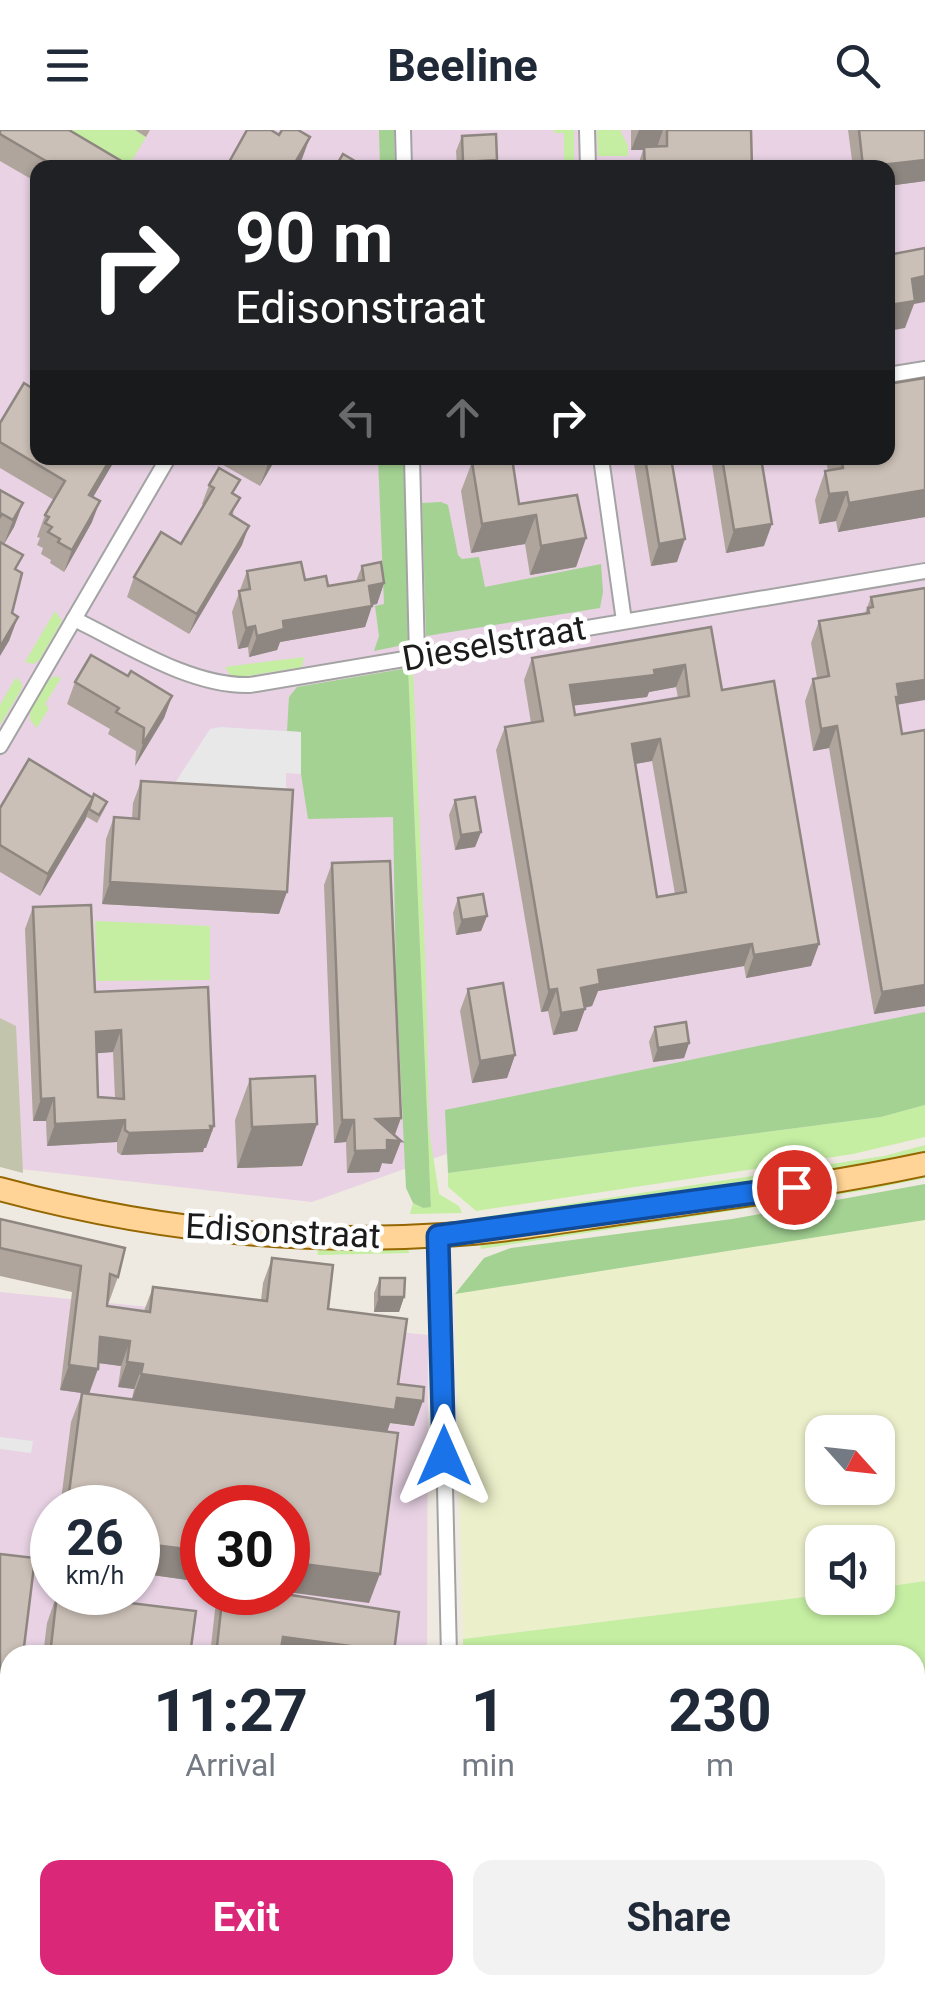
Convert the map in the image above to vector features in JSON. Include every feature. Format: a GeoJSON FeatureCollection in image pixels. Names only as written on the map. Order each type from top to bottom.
{"type":"FeatureCollection","features":[{"type":"Feature","properties":{"kind":"main road","name":"Edisonstraat"},"geometry":{"type":"LineString","coordinates":[[0,1190],[102,1213],[234,1232],[438,1236],[716,1199],[925,1164]]}},
{"type":"Feature","properties":{"kind":"street"},"geometry":{"type":"LineString","coordinates":[[403,130],[404,160]]}},
{"type":"Feature","properties":{"kind":"street"},"geometry":{"type":"LineString","coordinates":[[587,130],[588,160]]}},
{"type":"Feature","properties":{"kind":"street"},"geometry":{"type":"LineString","coordinates":[[895,374],[925,369]]}},
{"type":"Feature","properties":{"kind":"street"},"geometry":{"type":"LineString","coordinates":[[0,746],[164,465]]}},
{"type":"Feature","properties":{"kind":"street"},"geometry":{"type":"LineString","coordinates":[[412,465],[417,656]]}},
{"type":"Feature","properties":{"kind":"street"},"geometry":{"type":"LineString","coordinates":[[603,465],[624,621]]}},
{"type":"Feature","properties":{"kind":"street","name":"Dieselstraat"},"geometry":{"type":"LineString","coordinates":[[74,618],[202,679],[233,686],[925,570]]}},
{"type":"Feature","properties":{"kind":"street"},"geometry":{"type":"LineString","coordinates":[[438,1236],[448,1645]]}},
{"type":"Feature","properties":{"kind":"shaded area"},"geometry":{"type":"Polygon","coordinates":[[[0,130],[925,130],[925,1032],[525,1126],[312,1202],[21,1169],[0,1161],[0,130]]]}},
{"type":"Feature","properties":{"kind":"shaded area"},"geometry":{"type":"Polygon","coordinates":[[[210,729],[301,732],[301,774],[286,773],[286,790],[175,783],[210,729]]]}},
{"type":"Feature","properties":{"kind":"shaded area"},"geometry":{"type":"Polygon","coordinates":[[[0,1018],[16,1026],[23,1173],[0,1167],[0,1018]]]}},
{"type":"Feature","properties":{"kind":"shaded area"},"geometry":{"type":"Polygon","coordinates":[[[925,1220],[925,1581],[895,1585],[895,1525],[805,1525],[805,1597],[463,1639],[455,1294],[925,1220]]]}},
{"type":"Feature","properties":{"kind":"shaded area"},"geometry":{"type":"Polygon","coordinates":[[[0,1292],[428,1335],[427,1645],[0,1645],[0,1292]]]}},
{"type":"Feature","properties":{"kind":"shaded area"},"geometry":{"type":"Polygon","coordinates":[[[0,1437],[33,1441],[31,1453],[0,1449],[0,1437]]]}},
{"type":"Feature","properties":{"kind":"green space"},"geometry":{"type":"Polygon","coordinates":[[[53,130],[135,130],[146,137],[132,160],[104,160],[53,130]]]}},
{"type":"Feature","properties":{"kind":"green space"},"geometry":{"type":"Polygon","coordinates":[[[379,130],[394,130],[395,160],[380,160],[379,130]]]}},
{"type":"Feature","properties":{"kind":"green space"},"geometry":{"type":"Polygon","coordinates":[[[574,130],[574,160],[564,160],[564,133],[554,133],[574,130]]]}},
{"type":"Feature","properties":{"kind":"green space"},"geometry":{"type":"Polygon","coordinates":[[[597,130],[620,130],[628,156],[598,156],[597,130]]]}},
{"type":"Feature","properties":{"kind":"green space"},"geometry":{"type":"Polygon","coordinates":[[[378,465],[404,465],[408,644],[374,651],[379,636],[375,606],[384,604],[378,465]]]}},
{"type":"Feature","properties":{"kind":"green space"},"geometry":{"type":"Polygon","coordinates":[[[422,503],[448,505],[458,555],[462,559],[479,557],[485,587],[601,564],[600,608],[426,636],[422,503]]]}},
{"type":"Feature","properties":{"kind":"green space"},"geometry":{"type":"Polygon","coordinates":[[[55,611],[62,621],[40,659],[34,664],[25,662],[55,611]]]}},
{"type":"Feature","properties":{"kind":"green space"},"geometry":{"type":"Polygon","coordinates":[[[304,657],[302,667],[241,677],[231,676],[225,667],[304,657]]]}},
{"type":"Feature","properties":{"kind":"green space"},"geometry":{"type":"Polygon","coordinates":[[[408,668],[413,671],[429,1130],[439,1194],[459,1206],[462,1213],[410,1214],[413,1203],[423,1208],[431,1206],[408,668]]]}},
{"type":"Feature","properties":{"kind":"green space"},"geometry":{"type":"Polygon","coordinates":[[[408,668],[431,1207],[423,1208],[413,1203],[406,1188],[393,817],[308,819],[301,774],[301,732],[287,731],[289,697],[297,687],[408,668]]]}},
{"type":"Feature","properties":{"kind":"green space"},"geometry":{"type":"Polygon","coordinates":[[[55,676],[61,678],[45,704],[49,708],[37,728],[30,720],[34,701],[55,676]]]}},
{"type":"Feature","properties":{"kind":"green space"},"geometry":{"type":"Polygon","coordinates":[[[16,677],[22,684],[21,690],[0,725],[0,705],[16,677]]]}},
{"type":"Feature","properties":{"kind":"green space"},"geometry":{"type":"Polygon","coordinates":[[[95,921],[210,926],[210,980],[97,981],[95,921]]]}},
{"type":"Feature","properties":{"kind":"green space"},"geometry":{"type":"Polygon","coordinates":[[[925,1012],[925,1105],[881,1117],[448,1173],[445,1110],[925,1012]]]}},
{"type":"Feature","properties":{"kind":"green space"},"geometry":{"type":"Polygon","coordinates":[[[925,1105],[925,1137],[853,1154],[476,1211],[448,1187],[448,1173],[881,1117],[925,1105]]]}},
{"type":"Feature","properties":{"kind":"green space"},"geometry":{"type":"Polygon","coordinates":[[[925,1145],[925,1155],[887,1165],[511,1218],[477,1218],[884,1156],[925,1145]]]}},
{"type":"Feature","properties":{"kind":"green space"},"geometry":{"type":"Polygon","coordinates":[[[925,1173],[925,1178],[867,1190],[481,1249],[480,1244],[925,1173]]]}},
{"type":"Feature","properties":{"kind":"green space"},"geometry":{"type":"Polygon","coordinates":[[[925,1184],[925,1220],[455,1294],[484,1258],[511,1248],[732,1219],[925,1184]]]}},
{"type":"Feature","properties":{"kind":"green space"},"geometry":{"type":"Polygon","coordinates":[[[317,1247],[408,1248],[409,1253],[318,1255],[317,1247]]]}},
{"type":"Feature","properties":{"kind":"green space"},"geometry":{"type":"Polygon","coordinates":[[[925,1581],[925,1645],[463,1645],[463,1639],[805,1597],[805,1615],[895,1615],[895,1585],[925,1581]]]}},
{"type":"Feature","properties":{"kind":"building"},"geometry":{"type":"Polygon","coordinates":[[[0,130],[69,130],[120,160],[44,160],[0,134],[0,130]]]}},
{"type":"Feature","properties":{"kind":"building"},"geometry":{"type":"Polygon","coordinates":[[[247,130],[271,130],[279,135],[282,130],[298,130],[310,137],[297,160],[230,160],[247,130]]]}},
{"type":"Feature","properties":{"kind":"building"},"geometry":{"type":"Polygon","coordinates":[[[667,130],[751,130],[752,160],[645,160],[644,147],[667,146],[667,130]]]}},
{"type":"Feature","properties":{"kind":"building"},"geometry":{"type":"Polygon","coordinates":[[[859,130],[925,130],[925,160],[895,163],[895,160],[862,160],[859,130]]]}},
{"type":"Feature","properties":{"kind":"building"},"geometry":{"type":"Polygon","coordinates":[[[496,134],[497,160],[463,160],[462,136],[496,134]]]}},
{"type":"Feature","properties":{"kind":"building"},"geometry":{"type":"Polygon","coordinates":[[[925,248],[925,276],[912,279],[915,301],[895,304],[895,254],[925,248]]]}},
{"type":"Feature","properties":{"kind":"building"},"geometry":{"type":"Polygon","coordinates":[[[925,378],[925,490],[849,503],[847,492],[829,494],[825,471],[843,468],[842,465],[895,465],[895,383],[925,378]]]}},
{"type":"Feature","properties":{"kind":"building"},"geometry":{"type":"Polygon","coordinates":[[[24,383],[30,387],[30,460],[0,442],[0,423],[24,383]]]}},
{"type":"Feature","properties":{"kind":"building"},"geometry":{"type":"Polygon","coordinates":[[[38,465],[107,465],[89,495],[100,501],[72,550],[48,532],[52,527],[45,523],[49,517],[45,515],[65,481],[38,465]]]}},
{"type":"Feature","properties":{"kind":"building"},"geometry":{"type":"Polygon","coordinates":[[[472,465],[513,465],[519,504],[577,495],[586,538],[541,546],[536,515],[482,524],[472,465]]]}},
{"type":"Feature","properties":{"kind":"building"},"geometry":{"type":"Polygon","coordinates":[[[646,465],[672,465],[685,539],[659,544],[646,465]]]}},
{"type":"Feature","properties":{"kind":"building"},"geometry":{"type":"Polygon","coordinates":[[[723,465],[762,465],[772,524],[734,530],[723,465]]]}},
{"type":"Feature","properties":{"kind":"building"},"geometry":{"type":"Polygon","coordinates":[[[219,468],[240,480],[232,493],[240,498],[230,514],[249,526],[197,614],[134,577],[161,532],[181,544],[214,488],[209,485],[219,468]]]}},
{"type":"Feature","properties":{"kind":"building"},"geometry":{"type":"Polygon","coordinates":[[[0,490],[23,503],[13,520],[2,514],[0,517],[0,490]]]}},
{"type":"Feature","properties":{"kind":"building"},"geometry":{"type":"Polygon","coordinates":[[[0,542],[23,555],[15,569],[22,573],[12,613],[18,617],[0,647],[0,542]]]}},
{"type":"Feature","properties":{"kind":"building"},"geometry":{"type":"Polygon","coordinates":[[[301,562],[305,580],[326,576],[328,586],[364,580],[362,566],[381,562],[384,583],[369,586],[372,606],[283,621],[284,629],[257,636],[255,626],[246,628],[239,591],[250,589],[247,571],[301,562]]]}},
{"type":"Feature","properties":{"kind":"building"},"geometry":{"type":"Polygon","coordinates":[[[925,588],[925,680],[897,684],[896,697],[902,734],[925,730],[925,985],[882,992],[837,726],[821,729],[813,679],[829,676],[819,621],[869,613],[868,608],[873,607],[871,597],[925,588]]]}},
{"type":"Feature","properties":{"kind":"building"},"geometry":{"type":"Polygon","coordinates":[[[711,627],[722,690],[774,681],[819,944],[754,955],[752,944],[598,970],[600,984],[581,988],[585,1009],[561,1013],[557,989],[549,990],[505,727],[543,721],[532,658],[711,627]],[[685,665],[654,670],[655,675],[570,685],[575,715],[689,696],[685,665]],[[660,739],[632,744],[657,897],[686,892],[660,739]]]}},
{"type":"Feature","properties":{"kind":"building"},"geometry":{"type":"Polygon","coordinates":[[[91,655],[128,676],[131,671],[172,696],[143,744],[144,728],[75,682],[91,655]]]}},
{"type":"Feature","properties":{"kind":"building"},"geometry":{"type":"Polygon","coordinates":[[[29,759],[93,798],[48,874],[0,845],[0,808],[29,759]]]}},
{"type":"Feature","properties":{"kind":"building"},"geometry":{"type":"Polygon","coordinates":[[[141,781],[293,790],[287,892],[110,882],[114,817],[139,819],[141,781]]]}},
{"type":"Feature","properties":{"kind":"building"},"geometry":{"type":"Polygon","coordinates":[[[94,794],[107,802],[99,815],[89,809],[94,794]]]}},
{"type":"Feature","properties":{"kind":"building"},"geometry":{"type":"Polygon","coordinates":[[[475,797],[481,832],[461,835],[455,800],[475,797]]]}},
{"type":"Feature","properties":{"kind":"building"},"geometry":{"type":"Polygon","coordinates":[[[390,861],[401,1118],[376,1119],[401,1141],[387,1140],[387,1150],[355,1151],[354,1120],[342,1120],[332,863],[390,861]]]}},
{"type":"Feature","properties":{"kind":"building"},"geometry":{"type":"Polygon","coordinates":[[[483,894],[487,916],[462,920],[458,898],[483,894]]]}},
{"type":"Feature","properties":{"kind":"building"},"geometry":{"type":"Polygon","coordinates":[[[91,905],[95,992],[208,987],[214,1126],[210,1126],[211,1130],[129,1133],[125,1120],[55,1124],[54,1098],[41,1099],[33,907],[91,905]],[[121,1030],[96,1032],[98,1097],[124,1099],[121,1030]]]}},
{"type":"Feature","properties":{"kind":"building"},"geometry":{"type":"Polygon","coordinates":[[[503,983],[515,1055],[480,1061],[468,989],[503,983]]]}},
{"type":"Feature","properties":{"kind":"building"},"geometry":{"type":"Polygon","coordinates":[[[686,1022],[689,1043],[658,1048],[655,1027],[686,1022]]]}},
{"type":"Feature","properties":{"kind":"building"},"geometry":{"type":"Polygon","coordinates":[[[315,1076],[317,1124],[252,1127],[250,1079],[315,1076]]]}},
{"type":"Feature","properties":{"kind":"building"},"geometry":{"type":"Polygon","coordinates":[[[0,1219],[125,1248],[118,1277],[110,1274],[107,1306],[150,1312],[153,1287],[267,1301],[272,1258],[333,1265],[328,1309],[407,1319],[398,1384],[424,1387],[423,1401],[397,1398],[395,1410],[141,1374],[143,1364],[127,1362],[130,1341],[100,1337],[98,1369],[69,1365],[81,1266],[0,1248],[0,1219]]]}},
{"type":"Feature","properties":{"kind":"building"},"geometry":{"type":"Polygon","coordinates":[[[380,1278],[405,1278],[404,1297],[379,1297],[380,1278]]]}},
{"type":"Feature","properties":{"kind":"building"},"geometry":{"type":"Polygon","coordinates":[[[82,1393],[398,1433],[380,1574],[310,1565],[310,1485],[180,1485],[180,1548],[160,1546],[160,1485],[70,1485],[82,1393]]]}},
{"type":"Feature","properties":{"kind":"building"},"geometry":{"type":"Polygon","coordinates":[[[0,1554],[30,1557],[24,1645],[0,1645],[0,1554]]]}},
{"type":"Feature","properties":{"kind":"building"},"geometry":{"type":"Polygon","coordinates":[[[310,1598],[399,1612],[395,1645],[342,1645],[283,1637],[282,1645],[217,1645],[220,1615],[310,1615],[310,1598]]]}},
{"type":"Feature","properties":{"kind":"building"},"geometry":{"type":"Polygon","coordinates":[[[160,1607],[180,1609],[180,1615],[195,1615],[191,1645],[51,1645],[55,1615],[160,1615],[160,1607]]]}},
{"type":"Feature","properties":{"kind":"route"},"geometry":{"type":"LineString","coordinates":[[444,1456],[438,1236],[794,1187]]}}]}
